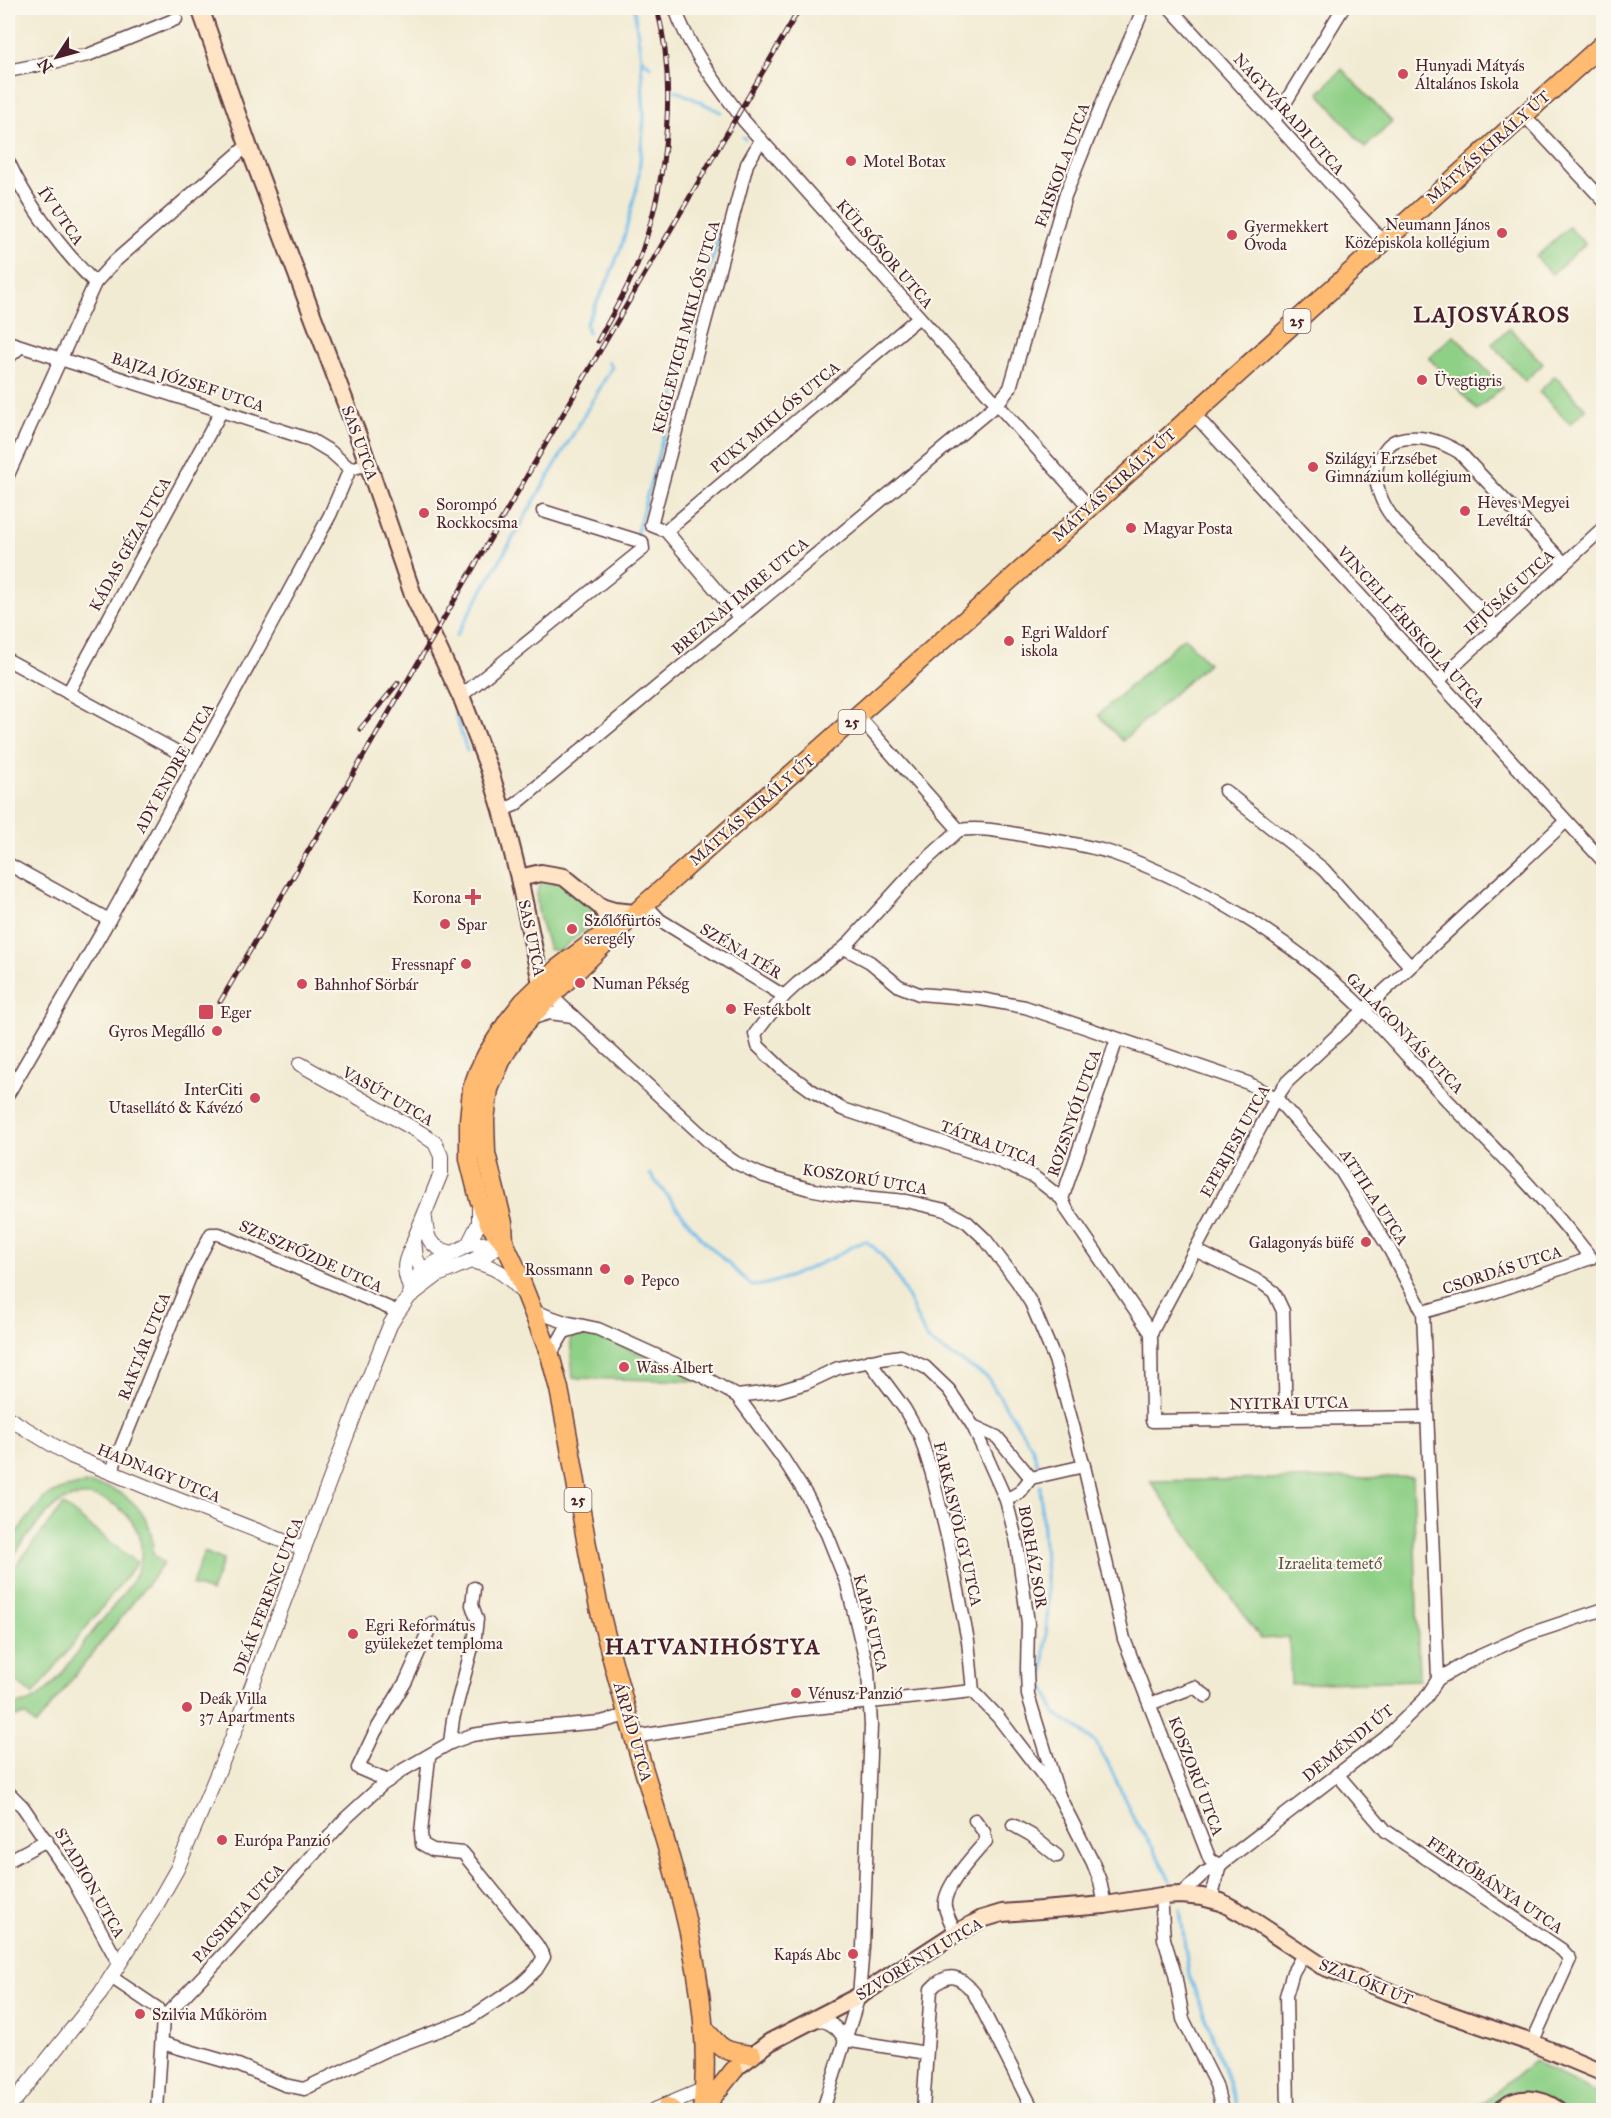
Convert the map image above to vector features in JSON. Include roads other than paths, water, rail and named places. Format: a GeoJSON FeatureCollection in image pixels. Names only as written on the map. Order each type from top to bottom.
{"type":"FeatureCollection","features":[{"type":"Feature","properties":{"kind":"main road","name":"SAS UTCA"},"geometry":{"type":"LineString","coordinates":[[200,8],[248,145],[369,464],[413,595],[461,696],[489,769],[502,810],[546,989]]}},
{"type":"Feature","properties":{"kind":"main road","name":"MÁTYÁS KIRÁLY ÚT"},"geometry":{"type":"LineString","coordinates":[[504,1242],[490,1225],[479,1199],[469,1159],[469,1120],[472,1089],[495,1040],[523,1002],[546,989],[607,943],[634,914],[1090,508],[1604,42]]}},
{"type":"Feature","properties":{"kind":"main road","name":"SAS UTCA"},"geometry":{"type":"LineString","coordinates":[[519,878],[541,873],[564,877],[601,907],[634,914]]}},
{"type":"Feature","properties":{"kind":"main road"},"geometry":{"type":"LineString","coordinates":[[601,907],[607,916],[605,934]]}},
{"type":"Feature","properties":{"kind":"main road","name":"MÁTYÁS KIRÁLY ÚT"},"geometry":{"type":"LineString","coordinates":[[504,1242],[503,1223],[486,1153],[485,1120],[489,1089],[502,1059],[527,1021],[556,969],[634,914]]}},
{"type":"Feature","properties":{"kind":"main road","name":"ÁRPÁD UTCA"},"geometry":{"type":"LineString","coordinates":[[504,1242],[550,1355],[559,1389],[598,1602],[627,1715],[679,1896],[695,1965],[705,2029],[705,2089]]}},
{"type":"Feature","properties":{"kind":"main road","name":"SZVORÉNYI UTCA"},"geometry":{"type":"LineString","coordinates":[[705,2089],[735,2070],[770,2042],[859,1996],[982,1919],[1002,1913],[1105,1905],[1161,1896],[1181,1895],[1207,1898]]}},
{"type":"Feature","properties":{"kind":"main road","name":"SZALÓKI ÚT"},"geometry":{"type":"LineString","coordinates":[[1207,1898],[1243,1914],[1322,1966],[1532,2043],[1604,2073]]}},
{"type":"Feature","properties":{"kind":"main road"},"geometry":{"type":"LineString","coordinates":[[705,2029],[718,2047],[729,2052],[752,2055]]}},
{"type":"Feature","properties":{"kind":"main road"},"geometry":{"type":"LineString","coordinates":[[702,2110],[735,2070]]}},
{"type":"Feature","properties":{"kind":"main road","name":"25"},"geometry":{"type":"LineString","coordinates":[[702,2110],[705,2089]]}},
{"type":"Feature","properties":{"kind":"main road"},"geometry":{"type":"LineString","coordinates":[[1500,2110],[1527,2098],[1537,2099],[1558,2110]]}},
{"type":"Feature","properties":{"kind":"street","name":"KÜLSŐSOR UTCA"},"geometry":{"type":"LineString","coordinates":[[675,8],[696,55],[761,140],[1090,508]]}},
{"type":"Feature","properties":{"kind":"street","name":"FAISKOLA UTCA"},"geometry":{"type":"LineString","coordinates":[[997,404],[1011,388],[1065,196],[1110,84],[1144,8]]}},
{"type":"Feature","properties":{"kind":"street","name":"NAGYVÁRADI UTCA"},"geometry":{"type":"LineString","coordinates":[[1170,8],[1383,241]]}},
{"type":"Feature","properties":{"kind":"street"},"geometry":{"type":"LineString","coordinates":[[1274,121],[1343,8]]}},
{"type":"Feature","properties":{"kind":"street"},"geometry":{"type":"LineString","coordinates":[[8,71],[88,55],[176,19]]}},
{"type":"Feature","properties":{"kind":"street"},"geometry":{"type":"LineString","coordinates":[[1523,114],[1604,201]]}},
{"type":"Feature","properties":{"kind":"street","name":"KEGLEVICH MIKLÓS UTCA"},"geometry":{"type":"LineString","coordinates":[[666,531],[651,525],[747,164],[761,140]]}},
{"type":"Feature","properties":{"kind":"street"},"geometry":{"type":"LineString","coordinates":[[8,475],[95,283],[114,262],[248,145]]}},
{"type":"Feature","properties":{"kind":"street","name":"ÍV UTCA"},"geometry":{"type":"LineString","coordinates":[[8,161],[19,185],[71,259],[95,283]]}},
{"type":"Feature","properties":{"kind":"street","name":"PUKY MIKLÓS UTCA"},"geometry":{"type":"LineString","coordinates":[[666,531],[919,317]]}},
{"type":"Feature","properties":{"kind":"street","name":"BAJZA JÓZSEF UTCA"},"geometry":{"type":"LineString","coordinates":[[8,342],[311,440],[331,452],[350,469]]}},
{"type":"Feature","properties":{"kind":"street"},"geometry":{"type":"LineString","coordinates":[[8,358],[20,347]]}},
{"type":"Feature","properties":{"kind":"street","name":"BREZNAI IMRE UTCA"},"geometry":{"type":"LineString","coordinates":[[502,810],[515,805],[997,404]]}},
{"type":"Feature","properties":{"kind":"street","name":"KÁDAS GÉZA UTCA"},"geometry":{"type":"LineString","coordinates":[[68,693],[222,410]]}},
{"type":"Feature","properties":{"kind":"street","name":"VINCELLÉRISKOLA UTCA"},"geometry":{"type":"LineString","coordinates":[[1194,414],[1604,862]]}},
{"type":"Feature","properties":{"kind":"street"},"geometry":{"type":"LineString","coordinates":[[1496,627],[1399,523],[1382,501],[1376,471],[1379,459],[1387,447],[1395,441],[1424,438],[1442,442],[1459,452],[1564,563]]}},
{"type":"Feature","properties":{"kind":"street"},"geometry":{"type":"LineString","coordinates":[[350,469],[369,464]]}},
{"type":"Feature","properties":{"kind":"street","name":"ADY ENDRE UTCA"},"geometry":{"type":"LineString","coordinates":[[8,1094],[109,920],[196,762],[324,525],[350,469]]}},
{"type":"Feature","properties":{"kind":"street"},"geometry":{"type":"LineString","coordinates":[[461,696],[643,549],[642,542],[543,511]]}},
{"type":"Feature","properties":{"kind":"street","name":"IFJÚSÁG UTCA"},"geometry":{"type":"LineString","coordinates":[[1438,681],[1604,527]]}},
{"type":"Feature","properties":{"kind":"street"},"geometry":{"type":"LineString","coordinates":[[666,531],[740,618]]}},
{"type":"Feature","properties":{"kind":"street"},"geometry":{"type":"LineString","coordinates":[[8,660],[196,762]]}},
{"type":"Feature","properties":{"kind":"street"},"geometry":{"type":"LineString","coordinates":[[784,996],[844,948],[915,870],[959,830],[858,716]]}},
{"type":"Feature","properties":{"kind":"street"},"geometry":{"type":"LineString","coordinates":[[1225,791],[1323,869],[1410,966]]}},
{"type":"Feature","properties":{"kind":"street","name":"EPERJESI UTCA"},"geometry":{"type":"LineString","coordinates":[[1151,1333],[1276,1098],[1287,1082],[1566,821]]}},
{"type":"Feature","properties":{"kind":"street","name":"GALAGONYÁS UTCA"},"geometry":{"type":"LineString","coordinates":[[959,830],[973,828],[1063,842],[1113,854],[1169,875],[1269,933],[1316,968],[1363,1009],[1513,1167],[1591,1258]]}},
{"type":"Feature","properties":{"kind":"street"},"geometry":{"type":"LineString","coordinates":[[8,864],[109,920]]}},
{"type":"Feature","properties":{"kind":"street","name":"SZÉNA TÉR"},"geometry":{"type":"LineString","coordinates":[[634,914],[660,920],[784,996],[755,1034]]}},
{"type":"Feature","properties":{"kind":"street","name":"ATTILA UTCA"},"geometry":{"type":"LineString","coordinates":[[844,948],[870,962],[898,986],[919,994],[981,999],[1025,1007],[1248,1083],[1276,1098],[1341,1171],[1390,1250],[1423,1312],[1438,1679]]}},
{"type":"Feature","properties":{"kind":"street","name":"KOSZORÚ UTCA"},"geometry":{"type":"LineString","coordinates":[[546,989],[718,1150],[736,1163],[764,1176],[820,1191],[906,1202],[945,1210],[967,1222],[1001,1258],[1031,1303],[1055,1360],[1084,1466],[1124,1639],[1215,1863]]}},
{"type":"Feature","properties":{"kind":"street"},"geometry":{"type":"LineString","coordinates":[[527,1021],[549,1013],[573,1016]]}},
{"type":"Feature","properties":{"kind":"street","name":"TÁTRA UTCA"},"geometry":{"type":"LineString","coordinates":[[755,1034],[758,1046],[782,1069],[842,1109],[996,1160],[1034,1177],[1062,1198],[1067,1210],[1151,1333]]}},
{"type":"Feature","properties":{"kind":"street","name":"ROZSNYÓI UTCA"},"geometry":{"type":"LineString","coordinates":[[1062,1198],[1118,1039]]}},
{"type":"Feature","properties":{"kind":"street","name":"VASÚT UTCA"},"geometry":{"type":"LineString","coordinates":[[300,1064],[435,1143],[441,1156],[441,1173],[405,1261],[404,1272],[412,1292]]}},
{"type":"Feature","properties":{"kind":"street"},"geometry":{"type":"LineString","coordinates":[[468,1245],[479,1223],[479,1199]]}},
{"type":"Feature","properties":{"kind":"street"},"geometry":{"type":"LineString","coordinates":[[424,1216],[427,1236],[437,1249],[452,1253]]}},
{"type":"Feature","properties":{"kind":"street","name":"SZESZFŐZDE UTCA"},"geometry":{"type":"LineString","coordinates":[[211,1234],[219,1234],[398,1312]]}},
{"type":"Feature","properties":{"kind":"street","name":"RAKTÁR UTCA"},"geometry":{"type":"LineString","coordinates":[[112,1473],[192,1272],[211,1234]]}},
{"type":"Feature","properties":{"kind":"street"},"geometry":{"type":"LineString","coordinates":[[414,1240],[416,1258],[422,1270],[438,1275]]}},
{"type":"Feature","properties":{"kind":"street"},"geometry":{"type":"LineString","coordinates":[[412,1292],[422,1270],[452,1253],[468,1245],[504,1242]]}},
{"type":"Feature","properties":{"kind":"street","name":"DEÁK FERENC UTCA"},"geometry":{"type":"LineString","coordinates":[[8,2109],[111,1977],[166,1888],[196,1826],[231,1741],[390,1325],[412,1292],[438,1275],[487,1254],[504,1242]]}},
{"type":"Feature","properties":{"kind":"street"},"geometry":{"type":"LineString","coordinates":[[1195,1250],[1262,1283],[1274,1292],[1283,1311],[1286,1419]]}},
{"type":"Feature","properties":{"kind":"street","name":"CSORDÁS UTCA"},"geometry":{"type":"LineString","coordinates":[[1423,1312],[1488,1294],[1591,1258]]}},
{"type":"Feature","properties":{"kind":"street"},"geometry":{"type":"LineString","coordinates":[[470,1261],[488,1264],[501,1270],[513,1281],[531,1306],[552,1318],[598,1329],[628,1341],[704,1377],[737,1396],[779,1391],[806,1383],[838,1368],[869,1361]]}},
{"type":"Feature","properties":{"kind":"street"},"geometry":{"type":"LineString","coordinates":[[550,1355],[564,1332],[583,1326]]}},
{"type":"Feature","properties":{"kind":"street","name":"NYITRAI UTCA"},"geometry":{"type":"LineString","coordinates":[[1151,1333],[1152,1421],[1426,1417]]}},
{"type":"Feature","properties":{"kind":"street","name":"BORHÁZ SOR"},"geometry":{"type":"LineString","coordinates":[[869,1361],[901,1356],[925,1368],[949,1390],[973,1426],[1006,1500],[1017,1543],[1028,1623],[1028,1695],[1059,1796]]}},
{"type":"Feature","properties":{"kind":"street","name":"FARKASVÖLGY UTCA"},"geometry":{"type":"LineString","coordinates":[[869,1361],[904,1408],[920,1436],[932,1474],[968,1641],[973,1691]]}},
{"type":"Feature","properties":{"kind":"street","name":"KAPÁS UTCA"},"geometry":{"type":"LineString","coordinates":[[737,1396],[782,1457],[807,1496],[827,1534],[847,1584],[868,1670],[871,1702],[863,1947],[859,1996],[823,2110]]}},
{"type":"Feature","properties":{"kind":"street","name":"HADNAGY UTCA"},"geometry":{"type":"LineString","coordinates":[[8,1418],[71,1456],[304,1549]]}},
{"type":"Feature","properties":{"kind":"street"},"geometry":{"type":"LineString","coordinates":[[973,1426],[997,1437],[1031,1478]]}},
{"type":"Feature","properties":{"kind":"street"},"geometry":{"type":"LineString","coordinates":[[1006,1500],[1020,1492],[1031,1478],[1084,1466]]}},
{"type":"Feature","properties":{"kind":"street"},"geometry":{"type":"LineString","coordinates":[[450,1743],[453,1719],[475,1636],[477,1619],[472,1605],[474,1588]]}},
{"type":"Feature","properties":{"kind":"street","name":"DEMÉNDI ÚT"},"geometry":{"type":"LineString","coordinates":[[1181,1895],[1215,1863],[1385,1738],[1425,1699],[1438,1679],[1473,1659],[1528,1634],[1604,1609]]}},
{"type":"Feature","properties":{"kind":"street"},"geometry":{"type":"LineString","coordinates":[[388,1781],[358,1768],[375,1732],[406,1681],[432,1623]]}},
{"type":"Feature","properties":{"kind":"street","name":"KOSZORÚ UTCA"},"geometry":{"type":"LineString","coordinates":[[1150,1704],[1194,1687],[1206,1696]]}},
{"type":"Feature","properties":{"kind":"street"},"geometry":{"type":"LineString","coordinates":[[634,1737],[796,1710],[973,1691],[998,1717],[1059,1796],[1093,1863],[1105,1905]]}},
{"type":"Feature","properties":{"kind":"street","name":"PACSIRTA UTCA"},"geometry":{"type":"LineString","coordinates":[[164,2018],[346,1818],[388,1781],[450,1743],[472,1735],[601,1722],[627,1715]]}},
{"type":"Feature","properties":{"kind":"street"},"geometry":{"type":"LineString","coordinates":[[162,2043],[238,2065],[285,2085],[304,2089],[386,2050],[467,2020],[519,1986],[536,1970],[544,1958],[537,1945],[463,1853],[433,1850],[422,1844],[421,1833],[429,1757]]}},
{"type":"Feature","properties":{"kind":"street","name":"FERTŐBÁNYA UTCA"},"geometry":{"type":"LineString","coordinates":[[1337,1774],[1386,1830],[1562,1950],[1570,1959],[1532,2043]]}},
{"type":"Feature","properties":{"kind":"street","name":"STADION UTCA"},"geometry":{"type":"LineString","coordinates":[[8,1792],[47,1840],[74,1882],[119,1964]]}},
{"type":"Feature","properties":{"kind":"street"},"geometry":{"type":"LineString","coordinates":[[956,1934],[945,1907],[946,1894],[986,1841],[984,1832],[975,1820]]}},
{"type":"Feature","properties":{"kind":"street"},"geometry":{"type":"LineString","coordinates":[[1013,1825],[1031,1835],[1057,1856]]}},
{"type":"Feature","properties":{"kind":"street"},"geometry":{"type":"LineString","coordinates":[[8,1861],[47,1840]]}},
{"type":"Feature","properties":{"kind":"street"},"geometry":{"type":"LineString","coordinates":[[1207,1898],[1215,1863]]}},
{"type":"Feature","properties":{"kind":"street"},"geometry":{"type":"LineString","coordinates":[[1204,1873],[1198,1884],[1207,1898]]}},
{"type":"Feature","properties":{"kind":"street"},"geometry":{"type":"LineString","coordinates":[[1161,1896],[1164,1939],[1175,1974],[1183,2019],[1216,2085],[1222,2110]]}},
{"type":"Feature","properties":{"kind":"street"},"geometry":{"type":"LineString","coordinates":[[1288,2110],[1286,1996],[1293,1972],[1303,1955]]}},
{"type":"Feature","properties":{"kind":"street"},"geometry":{"type":"LineString","coordinates":[[923,2110],[931,1989],[938,1981],[952,1976],[964,1980],[974,1993],[1033,2110]]}},
{"type":"Feature","properties":{"kind":"street"},"geometry":{"type":"LineString","coordinates":[[111,1977],[157,2008],[164,2018],[157,2110]]}},
{"type":"Feature","properties":{"kind":"street"},"geometry":{"type":"LineString","coordinates":[[814,2019],[828,2021],[838,2028],[845,2040],[926,2053]]}},
{"type":"Feature","properties":{"kind":"street","name":"SZVORÉNYI UTCA"},"geometry":{"type":"LineString","coordinates":[[665,2109],[705,2089]]}},
{"type":"Feature","properties":{"kind":"waterway"},"geometry":{"type":"LineString","coordinates":[[588,333],[586,324],[622,245],[638,183],[644,118],[641,57],[634,8]]}},
{"type":"Feature","properties":{"kind":"waterway"},"geometry":{"type":"LineString","coordinates":[[642,58],[651,67]]}},
{"type":"Feature","properties":{"kind":"waterway"},"geometry":{"type":"LineString","coordinates":[[675,90],[721,112]]}},
{"type":"Feature","properties":{"kind":"waterway"},"geometry":{"type":"LineString","coordinates":[[710,267],[719,235]]}},
{"type":"Feature","properties":{"kind":"waterway"},"geometry":{"type":"LineString","coordinates":[[707,280],[709,272]]}},
{"type":"Feature","properties":{"kind":"waterway"},"geometry":{"type":"LineString","coordinates":[[636,535],[705,286]]}},
{"type":"Feature","properties":{"kind":"waterway"},"geometry":{"type":"LineString","coordinates":[[456,636],[612,367],[608,362]]}},
{"type":"Feature","properties":{"kind":"waterway"},"geometry":{"type":"LineString","coordinates":[[455,713],[467,751]]}},
{"type":"Feature","properties":{"kind":"waterway"},"geometry":{"type":"LineString","coordinates":[[650,1174],[700,1237],[752,1286],[771,1283],[792,1275],[866,1241],[886,1260],[894,1272],[931,1343],[987,1377],[1032,1447],[1038,1466]]}},
{"type":"Feature","properties":{"kind":"waterway"},"geometry":{"type":"LineString","coordinates":[[1040,1486],[1048,1605],[1043,1683],[1056,1715],[1074,1725],[1095,1742],[1107,1761],[1135,1821],[1154,1849],[1170,1881]]}},
{"type":"Feature","properties":{"kind":"waterway"},"geometry":{"type":"LineString","coordinates":[[1180,1909],[1189,1975],[1238,2110]]}},
{"type":"Feature","properties":{"kind":"railway"},"geometry":{"type":"LineString","coordinates":[[598,341],[638,263],[658,192],[668,99],[667,68],[657,8]]}},
{"type":"Feature","properties":{"kind":"railway"},"geometry":{"type":"LineString","coordinates":[[220,1002],[800,8]]}},
{"type":"Feature","properties":{"kind":"railway"},"geometry":{"type":"LineString","coordinates":[[360,729],[398,683]]}},
{"type":"Feature","properties":{"kind":"place","name":"Hunyadi Mátyás Általános Iskola"},"geometry":{"type":"Point","coordinates":[1403,74]}},
{"type":"Feature","properties":{"kind":"place","name":"Motel Botax"},"geometry":{"type":"Point","coordinates":[851,161]}},
{"type":"Feature","properties":{"kind":"place","name":"Neumann János Középiskola kollégium"},"geometry":{"type":"Point","coordinates":[1502,233]}},
{"type":"Feature","properties":{"kind":"place","name":"Gyermekkert Óvoda"},"geometry":{"type":"Point","coordinates":[1232,235]}},
{"type":"Feature","properties":{"kind":"place","name":"Üvegtigris"},"geometry":{"type":"Point","coordinates":[1422,380]}},
{"type":"Feature","properties":{"kind":"place","name":"Szilágyi Erzsébet Gimnázium kollégium"},"geometry":{"type":"Point","coordinates":[1313,467]}},
{"type":"Feature","properties":{"kind":"place","name":"Heves Megyei Levéltár"},"geometry":{"type":"Point","coordinates":[1465,511]}},
{"type":"Feature","properties":{"kind":"place","name":"Sorompó Rockkocsma"},"geometry":{"type":"Point","coordinates":[424,513]}},
{"type":"Feature","properties":{"kind":"place","name":"Magyar Posta"},"geometry":{"type":"Point","coordinates":[1131,528]}},
{"type":"Feature","properties":{"kind":"place","name":"Egri Waldorf iskola"},"geometry":{"type":"Point","coordinates":[1009,641]}},
{"type":"Feature","properties":{"kind":"place","name":"Korona"},"geometry":{"type":"Point","coordinates":[473,897]}},
{"type":"Feature","properties":{"kind":"place","name":"Spar"},"geometry":{"type":"Point","coordinates":[445,924]}},
{"type":"Feature","properties":{"kind":"place","name":"Szőlőfürtös seregély"},"geometry":{"type":"Point","coordinates":[572,929]}},
{"type":"Feature","properties":{"kind":"place","name":"Fressnapf"},"geometry":{"type":"Point","coordinates":[466,964]}},
{"type":"Feature","properties":{"kind":"place","name":"Numan Pékség"},"geometry":{"type":"Point","coordinates":[580,983]}},
{"type":"Feature","properties":{"kind":"place","name":"Bahnhof Sörbár"},"geometry":{"type":"Point","coordinates":[302,984]}},
{"type":"Feature","properties":{"kind":"place","name":"Festékbolt"},"geometry":{"type":"Point","coordinates":[731,1009]}},
{"type":"Feature","properties":{"kind":"place","name":"Eger"},"geometry":{"type":"Point","coordinates":[206,1012]}},
{"type":"Feature","properties":{"kind":"place","name":"Gyros Megálló"},"geometry":{"type":"Point","coordinates":[217,1031]}},
{"type":"Feature","properties":{"kind":"place","name":"InterCiti Utasellátó & Kávézó"},"geometry":{"type":"Point","coordinates":[255,1098]}},
{"type":"Feature","properties":{"kind":"place","name":"Galagonyás büfé"},"geometry":{"type":"Point","coordinates":[1366,1242]}},
{"type":"Feature","properties":{"kind":"place","name":"Rossmann"},"geometry":{"type":"Point","coordinates":[605,1269]}},
{"type":"Feature","properties":{"kind":"place","name":"Pepco"},"geometry":{"type":"Point","coordinates":[629,1280]}},
{"type":"Feature","properties":{"kind":"place","name":"Wass Albert"},"geometry":{"type":"Point","coordinates":[624,1367]}},
{"type":"Feature","properties":{"kind":"place","name":"Egri Református gyülekezet temploma"},"geometry":{"type":"Point","coordinates":[353,1634]}},
{"type":"Feature","properties":{"kind":"place","name":"Vénusz Panzió"},"geometry":{"type":"Point","coordinates":[796,1693]}},
{"type":"Feature","properties":{"kind":"place","name":"Deák Villa 37 Apartments"},"geometry":{"type":"Point","coordinates":[187,1707]}},
{"type":"Feature","properties":{"kind":"place","name":"Európa Panzió"},"geometry":{"type":"Point","coordinates":[222,1840]}},
{"type":"Feature","properties":{"kind":"place","name":"Kapás Abc"},"geometry":{"type":"Point","coordinates":[853,1954]}},
{"type":"Feature","properties":{"kind":"place","name":"Szilvia Műköröm"},"geometry":{"type":"Point","coordinates":[140,2014]}},
{"type":"Feature","properties":{"kind":"district","name":"LAJOSVÁROS"},"geometry":{"type":"Point","coordinates":[1492,314]}},
{"type":"Feature","properties":{"kind":"district","name":"HATVANIHÓSTYA"},"geometry":{"type":"Point","coordinates":[713,1646]}},
{"type":"Feature","properties":{"kind":"park label","name":"Izraelita temető"},"geometry":{"type":"Point","coordinates":[1330,1563]}}]}
